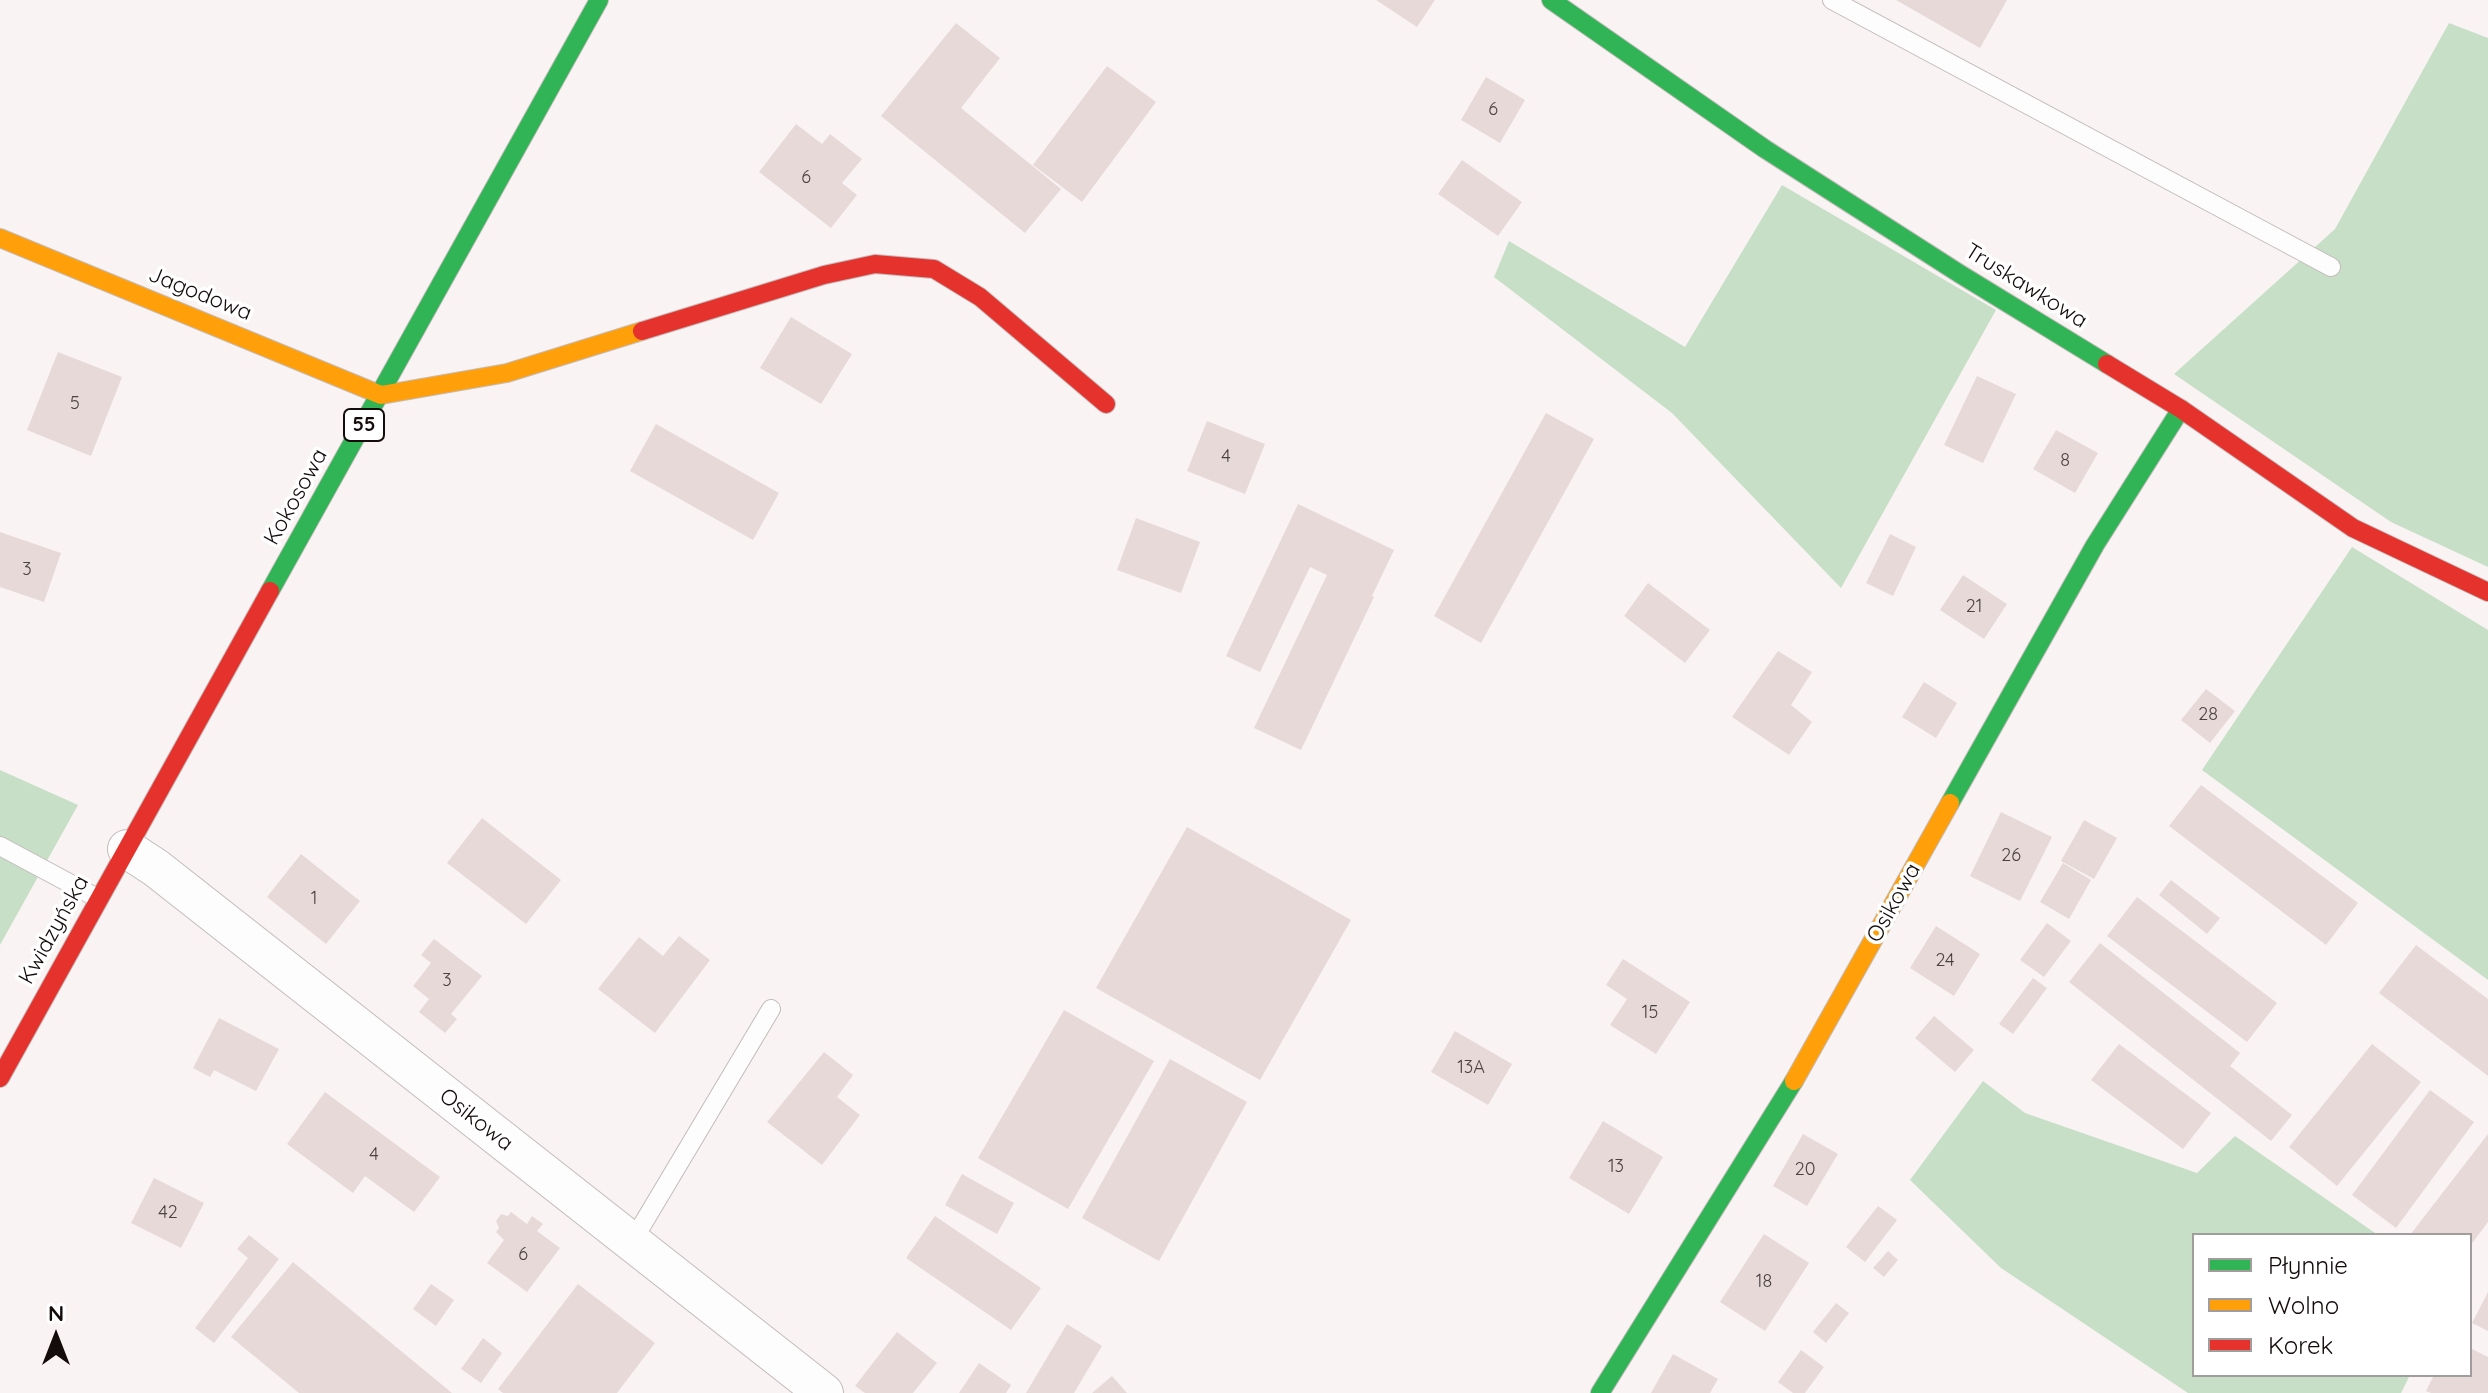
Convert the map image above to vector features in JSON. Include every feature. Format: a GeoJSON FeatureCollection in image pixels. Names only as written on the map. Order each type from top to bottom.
{"type":"FeatureCollection","features":[{"type":"Feature","properties":{"kind":"street","name":"Kokosowa"},"geometry":{"type":"LineString","coordinates":[[127,849],[599,0]]}},
{"type":"Feature","properties":{"kind":"street","name":"Truskawkowa"},"geometry":{"type":"LineString","coordinates":[[1551,0],[1765,149],[1960,274],[2181,409],[2353,528],[2488,592]]}},
{"type":"Feature","properties":{"kind":"street","name":"Jagodowa"},"geometry":{"type":"LineString","coordinates":[[0,238],[381,395]]}},
{"type":"Feature","properties":{"kind":"street"},"geometry":{"type":"LineString","coordinates":[[381,395],[507,373],[824,275],[875,264],[934,269],[946,276],[980,297],[1106,404]]}},
{"type":"Feature","properties":{"kind":"street","name":"Osikowa"},"geometry":{"type":"LineString","coordinates":[[1600,1393],[1794,1080],[2095,545],[2181,409]]}},
{"type":"Feature","properties":{"kind":"street","name":"Osikowa"},"geometry":{"type":"LineString","coordinates":[[127,849],[156,868],[824,1393]]}},
{"type":"Feature","properties":{"kind":"street","name":"Kwidzyńska"},"geometry":{"type":"LineString","coordinates":[[0,1078],[127,849]]}},
{"type":"Feature","properties":{"kind":"lane"},"geometry":{"type":"LineString","coordinates":[[1832,0],[2331,267]]}},
{"type":"Feature","properties":{"kind":"lane"},"geometry":{"type":"LineString","coordinates":[[0,846],[99,899]]}},
{"type":"Feature","properties":{"kind":"lane"},"geometry":{"type":"LineString","coordinates":[[632,1242],[771,1009]]}},
{"type":"Feature","properties":{"kind":"green space"},"geometry":{"type":"Polygon","coordinates":[[[2449,23],[2488,38],[2488,567],[2391,522],[2174,374],[2335,229],[2449,23]]]}},
{"type":"Feature","properties":{"kind":"green space"},"geometry":{"type":"Polygon","coordinates":[[[1782,185],[1996,310],[1841,588],[1672,413],[1494,277],[1509,241],[1685,347],[1782,185]]]}},
{"type":"Feature","properties":{"kind":"green space"},"geometry":{"type":"Polygon","coordinates":[[[2352,547],[2488,630],[2488,980],[2202,770],[2352,547]]]}},
{"type":"Feature","properties":{"kind":"green space"},"geometry":{"type":"Polygon","coordinates":[[[0,770],[78,805],[0,945],[0,770]]]}},
{"type":"Feature","properties":{"kind":"green space"},"geometry":{"type":"Polygon","coordinates":[[[1983,1081],[2025,1113],[2197,1173],[2235,1136],[2375,1233],[2192,1233],[2192,1377],[2409,1377],[2401,1393],[2188,1393],[2001,1268],[1910,1180],[1983,1081]]]}},
{"type":"Feature","properties":{"kind":"building"},"geometry":{"type":"Polygon","coordinates":[[[1376,0],[1435,0],[1417,27],[1376,0]]]}},
{"type":"Feature","properties":{"kind":"building"},"geometry":{"type":"Polygon","coordinates":[[[1896,0],[2007,0],[1980,48],[1896,0]]]}},
{"type":"Feature","properties":{"kind":"building"},"geometry":{"type":"Polygon","coordinates":[[[956,23],[1000,58],[961,108],[1061,189],[1025,233],[881,116],[956,23]]]}},
{"type":"Feature","properties":{"kind":"building"},"geometry":{"type":"Polygon","coordinates":[[[1107,66],[1156,102],[1082,202],[1033,165],[1107,66]]]}},
{"type":"Feature","properties":{"kind":"building"},"geometry":{"type":"Polygon","coordinates":[[[1486,77],[1525,100],[1500,143],[1461,120],[1486,77]]]}},
{"type":"Feature","properties":{"kind":"building"},"geometry":{"type":"Polygon","coordinates":[[[796,124],[822,144],[830,134],[862,159],[842,183],[857,195],[831,228],[759,172],[796,124]]]}},
{"type":"Feature","properties":{"kind":"building"},"geometry":{"type":"Polygon","coordinates":[[[1462,160],[1522,202],[1498,236],[1438,194],[1462,160]]]}},
{"type":"Feature","properties":{"kind":"building"},"geometry":{"type":"Polygon","coordinates":[[[791,317],[852,354],[821,404],[760,368],[791,317]]]}},
{"type":"Feature","properties":{"kind":"building"},"geometry":{"type":"Polygon","coordinates":[[[58,352],[122,377],[91,456],[27,430],[58,352]]]}},
{"type":"Feature","properties":{"kind":"building"},"geometry":{"type":"Polygon","coordinates":[[[1977,376],[2016,394],[1983,463],[1944,445],[1977,376]]]}},
{"type":"Feature","properties":{"kind":"building"},"geometry":{"type":"Polygon","coordinates":[[[1546,413],[1594,439],[1481,643],[1434,616],[1546,413]]]}},
{"type":"Feature","properties":{"kind":"building"},"geometry":{"type":"Polygon","coordinates":[[[1207,421],[1265,444],[1245,494],[1187,471],[1207,421]]]}},
{"type":"Feature","properties":{"kind":"building"},"geometry":{"type":"Polygon","coordinates":[[[656,424],[779,493],[753,540],[630,471],[656,424]]]}},
{"type":"Feature","properties":{"kind":"building"},"geometry":{"type":"Polygon","coordinates":[[[2056,430],[2098,453],[2075,493],[2033,469],[2056,430]]]}},
{"type":"Feature","properties":{"kind":"building"},"geometry":{"type":"Polygon","coordinates":[[[1298,504],[1394,550],[1301,750],[1254,728],[1327,575],[1310,567],[1260,672],[1226,656],[1298,504]]]}},
{"type":"Feature","properties":{"kind":"building"},"geometry":{"type":"Polygon","coordinates":[[[1136,518],[1200,542],[1181,593],[1117,570],[1136,518]]]}},
{"type":"Feature","properties":{"kind":"building"},"geometry":{"type":"Polygon","coordinates":[[[0,532],[61,553],[44,602],[0,587],[0,532]]]}},
{"type":"Feature","properties":{"kind":"building"},"geometry":{"type":"Polygon","coordinates":[[[1890,534],[1916,547],[1893,596],[1866,583],[1890,534]]]}},
{"type":"Feature","properties":{"kind":"building"},"geometry":{"type":"Polygon","coordinates":[[[1963,575],[2007,604],[1984,639],[1940,610],[1963,575]]]}},
{"type":"Feature","properties":{"kind":"building"},"geometry":{"type":"Polygon","coordinates":[[[1648,583],[1710,630],[1685,663],[1624,616],[1648,583]]]}},
{"type":"Feature","properties":{"kind":"building"},"geometry":{"type":"Polygon","coordinates":[[[1778,651],[1812,672],[1791,705],[1812,722],[1789,755],[1732,717],[1778,651]]]}},
{"type":"Feature","properties":{"kind":"building"},"geometry":{"type":"Polygon","coordinates":[[[1924,682],[1957,703],[1936,738],[1902,717],[1924,682]]]}},
{"type":"Feature","properties":{"kind":"building"},"geometry":{"type":"Polygon","coordinates":[[[2206,689],[2235,711],[2210,743],[2181,720],[2206,689]]]}},
{"type":"Feature","properties":{"kind":"building"},"geometry":{"type":"Polygon","coordinates":[[[2201,785],[2358,903],[2326,945],[2169,826],[2201,785]]]}},
{"type":"Feature","properties":{"kind":"building"},"geometry":{"type":"Polygon","coordinates":[[[2001,812],[2052,837],[2020,901],[1970,876],[2001,812]]]}},
{"type":"Feature","properties":{"kind":"building"},"geometry":{"type":"Polygon","coordinates":[[[482,818],[561,880],[526,924],[447,863],[482,818]]]}},
{"type":"Feature","properties":{"kind":"building"},"geometry":{"type":"Polygon","coordinates":[[[2084,820],[2117,838],[2094,879],[2061,861],[2084,820]]]}},
{"type":"Feature","properties":{"kind":"building"},"geometry":{"type":"Polygon","coordinates":[[[1187,827],[1351,920],[1260,1080],[1096,988],[1187,827]]]}},
{"type":"Feature","properties":{"kind":"building"},"geometry":{"type":"Polygon","coordinates":[[[301,854],[360,901],[326,944],[267,897],[301,854]]]}},
{"type":"Feature","properties":{"kind":"building"},"geometry":{"type":"Polygon","coordinates":[[[2063,863],[2091,880],[2069,919],[2040,902],[2063,863]]]}},
{"type":"Feature","properties":{"kind":"building"},"geometry":{"type":"Polygon","coordinates":[[[2171,880],[2220,918],[2207,934],[2159,895],[2171,880]]]}},
{"type":"Feature","properties":{"kind":"building"},"geometry":{"type":"Polygon","coordinates":[[[2137,897],[2277,1003],[2247,1042],[2107,936],[2137,897]]]}},
{"type":"Feature","properties":{"kind":"building"},"geometry":{"type":"Polygon","coordinates":[[[2047,923],[2071,941],[2044,977],[2020,960],[2047,923]]]}},
{"type":"Feature","properties":{"kind":"building"},"geometry":{"type":"Polygon","coordinates":[[[1936,926],[1980,954],[1954,996],[1910,968],[1936,926]]]}},
{"type":"Feature","properties":{"kind":"building"},"geometry":{"type":"Polygon","coordinates":[[[679,936],[710,960],[655,1033],[598,989],[639,937],[663,956],[679,936]]]}},
{"type":"Feature","properties":{"kind":"building"},"geometry":{"type":"Polygon","coordinates":[[[434,939],[482,976],[451,1014],[457,1019],[445,1033],[419,1012],[429,999],[413,986],[431,963],[421,955],[434,939]]]}},
{"type":"Feature","properties":{"kind":"building"},"geometry":{"type":"Polygon","coordinates":[[[2100,943],[2240,1053],[2230,1066],[2292,1115],[2271,1141],[2069,982],[2100,943]]]}},
{"type":"Feature","properties":{"kind":"building"},"geometry":{"type":"Polygon","coordinates":[[[2416,945],[2488,999],[2488,1076],[2379,993],[2416,945]]]}},
{"type":"Feature","properties":{"kind":"building"},"geometry":{"type":"Polygon","coordinates":[[[1623,959],[1690,1002],[1656,1054],[1610,1025],[1627,999],[1606,985],[1623,959]]]}},
{"type":"Feature","properties":{"kind":"building"},"geometry":{"type":"Polygon","coordinates":[[[2033,978],[2047,988],[2013,1034],[1999,1024],[2033,978]]]}},
{"type":"Feature","properties":{"kind":"building"},"geometry":{"type":"Polygon","coordinates":[[[1064,1010],[1154,1061],[1068,1209],[978,1158],[1064,1010]]]}},
{"type":"Feature","properties":{"kind":"building"},"geometry":{"type":"Polygon","coordinates":[[[1934,1016],[1974,1050],[1955,1072],[1915,1038],[1934,1016]]]}},
{"type":"Feature","properties":{"kind":"building"},"geometry":{"type":"Polygon","coordinates":[[[219,1018],[279,1049],[256,1091],[214,1070],[210,1077],[193,1068],[219,1018]]]}},
{"type":"Feature","properties":{"kind":"building"},"geometry":{"type":"Polygon","coordinates":[[[1455,1031],[1512,1064],[1488,1105],[1431,1072],[1455,1031]]]}},
{"type":"Feature","properties":{"kind":"building"},"geometry":{"type":"Polygon","coordinates":[[[2119,1044],[2211,1113],[2183,1149],[2091,1080],[2119,1044]]]}},
{"type":"Feature","properties":{"kind":"building"},"geometry":{"type":"Polygon","coordinates":[[[2372,1044],[2421,1082],[2337,1186],[2289,1147],[2372,1044]]]}},
{"type":"Feature","properties":{"kind":"building"},"geometry":{"type":"Polygon","coordinates":[[[824,1052],[853,1075],[837,1097],[860,1115],[822,1165],[767,1122],[824,1052]]]}},
{"type":"Feature","properties":{"kind":"building"},"geometry":{"type":"Polygon","coordinates":[[[1170,1059],[1247,1102],[1159,1261],[1082,1218],[1170,1059]]]}},
{"type":"Feature","properties":{"kind":"building"},"geometry":{"type":"Polygon","coordinates":[[[2430,1090],[2474,1122],[2396,1228],[2352,1195],[2430,1090]]]}},
{"type":"Feature","properties":{"kind":"building"},"geometry":{"type":"Polygon","coordinates":[[[325,1092],[440,1177],[414,1212],[365,1176],[353,1193],[287,1144],[325,1092]]]}},
{"type":"Feature","properties":{"kind":"building"},"geometry":{"type":"Polygon","coordinates":[[[1603,1121],[1663,1157],[1629,1214],[1569,1178],[1603,1121]]]}},
{"type":"Feature","properties":{"kind":"building"},"geometry":{"type":"Polygon","coordinates":[[[1803,1134],[1838,1154],[1807,1206],[1773,1186],[1803,1134]]]}},
{"type":"Feature","properties":{"kind":"building"},"geometry":{"type":"Polygon","coordinates":[[[2488,1134],[2488,1222],[2472,1243],[2472,1233],[2412,1233],[2488,1134]]]}},
{"type":"Feature","properties":{"kind":"building"},"geometry":{"type":"Polygon","coordinates":[[[962,1174],[1014,1203],[997,1234],[945,1205],[962,1174]]]}},
{"type":"Feature","properties":{"kind":"building"},"geometry":{"type":"Polygon","coordinates":[[[154,1178],[204,1203],[181,1248],[131,1223],[154,1178]]]}},
{"type":"Feature","properties":{"kind":"building"},"geometry":{"type":"Polygon","coordinates":[[[1878,1206],[1897,1220],[1865,1262],[1846,1247],[1878,1206]]]}},
{"type":"Feature","properties":{"kind":"building"},"geometry":{"type":"Polygon","coordinates":[[[511,1212],[527,1224],[532,1216],[543,1224],[537,1231],[560,1248],[527,1292],[487,1263],[504,1240],[496,1232],[499,1228],[496,1221],[501,1214],[508,1216],[511,1212]]]}},
{"type":"Feature","properties":{"kind":"building"},"geometry":{"type":"Polygon","coordinates":[[[935,1216],[1041,1288],[1011,1330],[906,1258],[935,1216]]]}},
{"type":"Feature","properties":{"kind":"building"},"geometry":{"type":"Polygon","coordinates":[[[1764,1234],[1809,1263],[1765,1331],[1720,1302],[1764,1234]]]}},
{"type":"Feature","properties":{"kind":"building"},"geometry":{"type":"Polygon","coordinates":[[[249,1235],[279,1259],[214,1343],[195,1328],[248,1258],[237,1249],[249,1235]]]}},
{"type":"Feature","properties":{"kind":"building"},"geometry":{"type":"Polygon","coordinates":[[[1888,1251],[1898,1260],[1884,1277],[1873,1268],[1888,1251]]]}},
{"type":"Feature","properties":{"kind":"building"},"geometry":{"type":"Polygon","coordinates":[[[293,1262],[452,1393],[299,1393],[231,1337],[293,1262]]]}},
{"type":"Feature","properties":{"kind":"building"},"geometry":{"type":"Polygon","coordinates":[[[431,1284],[454,1300],[436,1326],[413,1309],[431,1284]]]}},
{"type":"Feature","properties":{"kind":"building"},"geometry":{"type":"Polygon","coordinates":[[[578,1284],[655,1343],[617,1393],[503,1393],[498,1389],[578,1284]]]}},
{"type":"Feature","properties":{"kind":"building"},"geometry":{"type":"Polygon","coordinates":[[[2488,1292],[2488,1331],[2472,1323],[2488,1292]]]}},
{"type":"Feature","properties":{"kind":"building"},"geometry":{"type":"Polygon","coordinates":[[[1836,1303],[1849,1313],[1826,1343],[1813,1332],[1836,1303]]]}},
{"type":"Feature","properties":{"kind":"building"},"geometry":{"type":"Polygon","coordinates":[[[1067,1324],[1102,1346],[1074,1393],[1026,1393],[1067,1324]]]}},
{"type":"Feature","properties":{"kind":"building"},"geometry":{"type":"Polygon","coordinates":[[[897,1332],[937,1363],[913,1393],[865,1393],[855,1386],[897,1332]]]}},
{"type":"Feature","properties":{"kind":"building"},"geometry":{"type":"Polygon","coordinates":[[[483,1338],[502,1353],[481,1383],[461,1369],[483,1338]]]}},
{"type":"Feature","properties":{"kind":"building"},"geometry":{"type":"Polygon","coordinates":[[[2472,1349],[2488,1357],[2488,1393],[2426,1391],[2433,1377],[2472,1377],[2472,1349]]]}},
{"type":"Feature","properties":{"kind":"building"},"geometry":{"type":"Polygon","coordinates":[[[1801,1350],[1824,1367],[1805,1393],[1793,1393],[1778,1382],[1801,1350]]]}},
{"type":"Feature","properties":{"kind":"building"},"geometry":{"type":"Polygon","coordinates":[[[1673,1354],[1718,1379],[1710,1393],[1651,1393],[1673,1354]]]}},
{"type":"Feature","properties":{"kind":"building"},"geometry":{"type":"Polygon","coordinates":[[[979,1363],[1011,1385],[1006,1393],[959,1393],[979,1363]]]}},
{"type":"Feature","properties":{"kind":"building"},"geometry":{"type":"Polygon","coordinates":[[[1112,1376],[1127,1393],[1092,1393],[1112,1376]]]}},
{"type":"Feature","properties":{"kind":"traffic: fast"},"geometry":{"type":"LineString","coordinates":[[270,591],[599,0]]}},
{"type":"Feature","properties":{"kind":"traffic: fast"},"geometry":{"type":"LineString","coordinates":[[1551,0],[1765,149],[2107,364]]}},
{"type":"Feature","properties":{"kind":"traffic: fast"},"geometry":{"type":"LineString","coordinates":[[1950,803],[2095,545],[2181,409]]}},
{"type":"Feature","properties":{"kind":"traffic: fast"},"geometry":{"type":"LineString","coordinates":[[1600,1393],[1794,1081]]}},
{"type":"Feature","properties":{"kind":"traffic: slow"},"geometry":{"type":"LineString","coordinates":[[0,238],[381,395],[507,373],[642,331]]}},
{"type":"Feature","properties":{"kind":"traffic: slow"},"geometry":{"type":"LineString","coordinates":[[1794,1081],[1950,803]]}},
{"type":"Feature","properties":{"kind":"traffic: jam"},"geometry":{"type":"LineString","coordinates":[[642,331],[824,275],[875,264],[934,269],[980,297],[1106,404]]}},
{"type":"Feature","properties":{"kind":"traffic: jam"},"geometry":{"type":"LineString","coordinates":[[2107,364],[2181,409],[2353,528],[2488,592]]}},
{"type":"Feature","properties":{"kind":"traffic: jam"},"geometry":{"type":"LineString","coordinates":[[0,1078],[270,591]]}}]}
